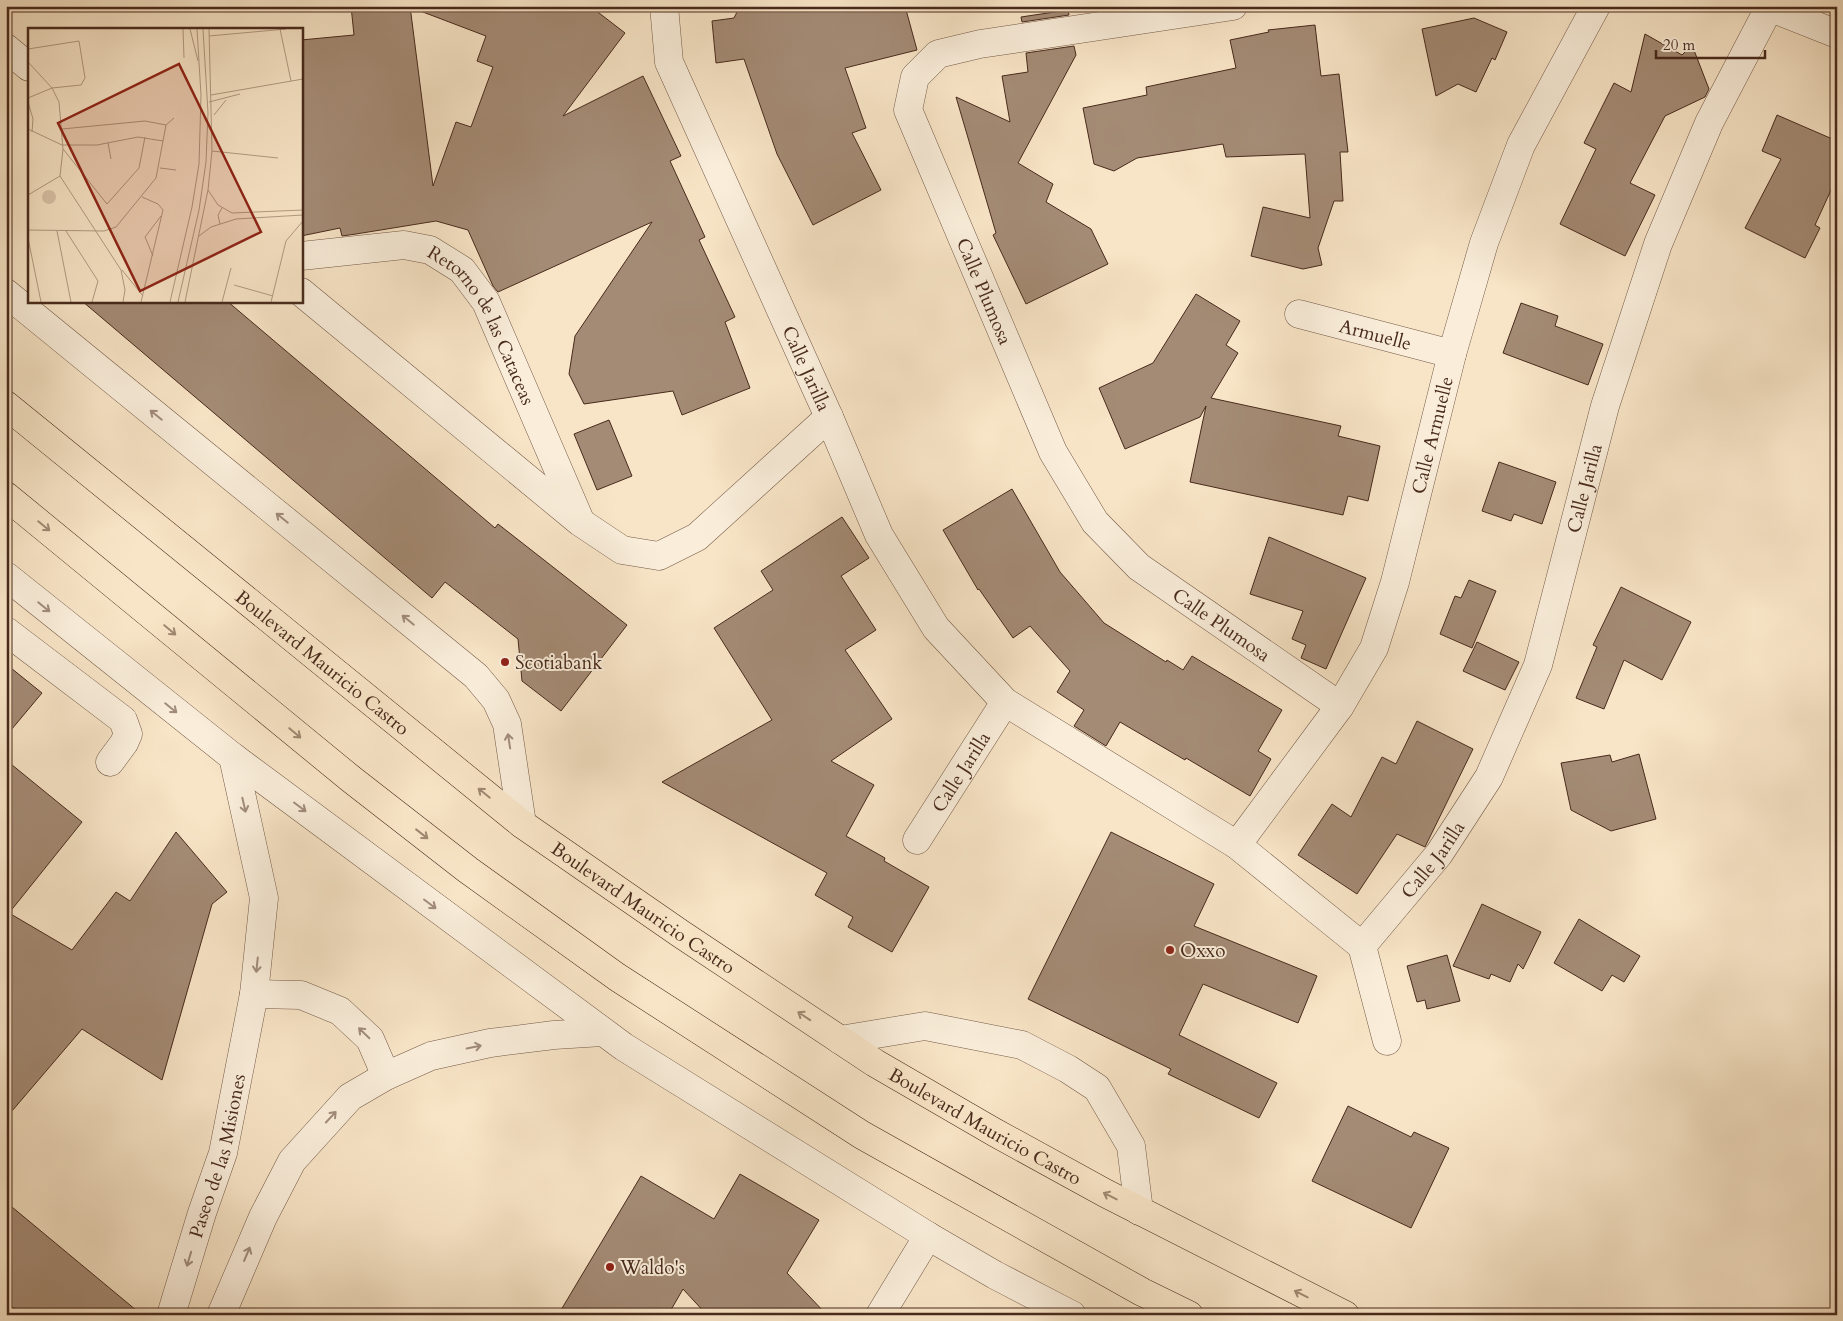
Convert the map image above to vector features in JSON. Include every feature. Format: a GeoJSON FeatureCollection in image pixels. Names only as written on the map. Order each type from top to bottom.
{"type":"FeatureCollection","features":[{"type":"Feature","properties":{"kind":"main road","name":"Boulevard Mauricio Castro"},"geometry":{"type":"LineString","coordinates":[[6,405],[522,824],[681,934],[875,1063],[994,1132],[1139,1211],[1345,1315]]}},
{"type":"Feature","properties":{"kind":"main road"},"geometry":{"type":"LineString","coordinates":[[6,496],[351,779],[468,870],[616,977],[862,1134],[1142,1292],[1189,1315]]}},
{"type":"Feature","properties":{"kind":"street","name":"Calle Jarilla"},"geometry":{"type":"LineString","coordinates":[[664,6],[669,62],[829,417],[879,535],[936,628],[1005,702],[1237,845],[1362,946],[1439,854],[1490,777],[1538,665],[1605,406],[1658,244],[1709,123],[1767,7]]}},
{"type":"Feature","properties":{"kind":"street","name":"Calle Plumosa"},"geometry":{"type":"LineString","coordinates":[[1232,6],[980,44],[938,54],[915,77],[908,110],[1053,452],[1095,522],[1139,567],[1340,706]]}},
{"type":"Feature","properties":{"kind":"street","name":"Calle Armuelle"},"geometry":{"type":"LineString","coordinates":[[1237,845],[1340,706],[1374,648],[1395,582],[1452,354],[1484,243],[1522,146],[1596,6]]}},
{"type":"Feature","properties":{"kind":"street"},"geometry":{"type":"LineString","coordinates":[[1767,7],[1837,34]]}},
{"type":"Feature","properties":{"kind":"street"},"geometry":{"type":"LineString","coordinates":[[6,48],[28,66]]}},
{"type":"Feature","properties":{"kind":"street","name":"Retorno de las Cataceas"},"geometry":{"type":"LineString","coordinates":[[302,256],[404,245],[430,250],[462,270],[486,302],[580,522]]}},
{"type":"Feature","properties":{"kind":"street"},"geometry":{"type":"LineString","coordinates":[[6,293],[476,676],[496,700],[506,724],[522,824]]}},
{"type":"Feature","properties":{"kind":"street"},"geometry":{"type":"LineString","coordinates":[[302,293],[580,522],[622,550],[659,556],[697,537],[829,417]]}},
{"type":"Feature","properties":{"kind":"street","name":"Armuelle"},"geometry":{"type":"LineString","coordinates":[[1299,314],[1452,354]]}},
{"type":"Feature","properties":{"kind":"street"},"geometry":{"type":"LineString","coordinates":[[6,576],[232,757],[603,1032],[928,1236],[995,1275],[1070,1314]]}},
{"type":"Feature","properties":{"kind":"street"},"geometry":{"type":"LineString","coordinates":[[6,631],[123,720],[128,734],[124,743],[110,762]]}},
{"type":"Feature","properties":{"kind":"street","name":"Calle Jarilla"},"geometry":{"type":"LineString","coordinates":[[916,840],[1005,702]]}},
{"type":"Feature","properties":{"kind":"street","name":"Paseo de las Misiones"},"geometry":{"type":"LineString","coordinates":[[171,1315],[202,1213],[223,1153],[254,994],[264,898],[232,757]]}},
{"type":"Feature","properties":{"kind":"street"},"geometry":{"type":"LineString","coordinates":[[1362,946],[1386,1041]]}},
{"type":"Feature","properties":{"kind":"street"},"geometry":{"type":"LineString","coordinates":[[254,994],[301,995],[340,1011],[370,1039],[386,1076]]}},
{"type":"Feature","properties":{"kind":"street"},"geometry":{"type":"LineString","coordinates":[[840,1040],[925,1026],[1022,1046],[1068,1069],[1097,1088],[1131,1146],[1139,1211]]}},
{"type":"Feature","properties":{"kind":"street"},"geometry":{"type":"LineString","coordinates":[[221,1315],[263,1217],[292,1161],[350,1097],[386,1076],[432,1056],[490,1043],[554,1035],[603,1032]]}},
{"type":"Feature","properties":{"kind":"street"},"geometry":{"type":"LineString","coordinates":[[880,1315],[928,1236]]}},
{"type":"Feature","properties":{"kind":"building"},"geometry":{"type":"Polygon","coordinates":[[[351,6],[410,6],[433,186],[456,122],[471,127],[493,67],[477,61],[486,36],[415,9],[415,6],[590,6],[625,33],[563,116],[643,76],[681,156],[670,161],[705,237],[699,240],[735,317],[725,322],[750,388],[682,415],[673,391],[584,404],[569,374],[575,336],[652,222],[498,292],[493,286],[468,230],[436,221],[342,236],[340,228],[302,236],[302,40],[354,35],[351,6]]]}},
{"type":"Feature","properties":{"kind":"building"},"geometry":{"type":"Polygon","coordinates":[[[740,6],[905,6],[917,50],[845,68],[866,128],[852,133],[881,190],[813,225],[777,154],[744,59],[716,63],[712,21],[734,18],[740,6]]]}},
{"type":"Feature","properties":{"kind":"building"},"geometry":{"type":"Polygon","coordinates":[[[1068,10],[1069,15],[1022,22],[1021,17],[1068,10]]]}},
{"type":"Feature","properties":{"kind":"building"},"geometry":{"type":"Polygon","coordinates":[[[1474,18],[1507,32],[1495,60],[1492,58],[1476,92],[1458,84],[1436,96],[1422,29],[1474,18]]]}},
{"type":"Feature","properties":{"kind":"building"},"geometry":{"type":"Polygon","coordinates":[[[1315,25],[1321,76],[1339,74],[1348,152],[1340,152],[1343,201],[1334,201],[1318,248],[1322,265],[1303,269],[1251,256],[1263,207],[1310,218],[1305,154],[1226,157],[1223,144],[1137,158],[1114,171],[1094,164],[1083,108],[1147,95],[1146,87],[1236,68],[1230,40],[1269,32],[1268,30],[1315,25]]]}},
{"type":"Feature","properties":{"kind":"building"},"geometry":{"type":"Polygon","coordinates":[[[1645,34],[1682,55],[1692,45],[1709,89],[1705,97],[1665,116],[1630,183],[1655,195],[1625,256],[1560,224],[1596,149],[1584,143],[1614,83],[1631,92],[1645,34]]]}},
{"type":"Feature","properties":{"kind":"building"},"geometry":{"type":"Polygon","coordinates":[[[1074,46],[1076,55],[1018,163],[1053,184],[1046,202],[1091,229],[1108,264],[1026,304],[993,235],[996,233],[956,97],[1010,122],[1002,76],[1028,72],[1026,53],[1074,46]]]}},
{"type":"Feature","properties":{"kind":"building"},"geometry":{"type":"Polygon","coordinates":[[[1777,115],[1837,141],[1837,177],[1815,225],[1820,228],[1805,258],[1745,228],[1781,159],[1762,151],[1777,115]]]}},
{"type":"Feature","properties":{"kind":"building"},"geometry":{"type":"Polygon","coordinates":[[[1196,294],[1240,321],[1226,345],[1238,353],[1211,398],[1341,426],[1338,436],[1380,446],[1368,501],[1348,496],[1343,515],[1190,482],[1206,406],[1200,417],[1125,449],[1099,388],[1153,363],[1196,294]]]}},
{"type":"Feature","properties":{"kind":"building"},"geometry":{"type":"Polygon","coordinates":[[[83,302],[228,302],[495,528],[498,524],[627,625],[561,711],[522,681],[518,639],[445,582],[432,598],[83,302]]]}},
{"type":"Feature","properties":{"kind":"building"},"geometry":{"type":"Polygon","coordinates":[[[1521,303],[1558,316],[1555,326],[1603,344],[1588,385],[1503,353],[1521,303]]]}},
{"type":"Feature","properties":{"kind":"building"},"geometry":{"type":"Polygon","coordinates":[[[609,420],[632,476],[597,490],[574,434],[609,420]]]}},
{"type":"Feature","properties":{"kind":"building"},"geometry":{"type":"Polygon","coordinates":[[[1499,462],[1556,482],[1542,524],[1514,514],[1511,521],[1482,511],[1499,462]]]}},
{"type":"Feature","properties":{"kind":"building"},"geometry":{"type":"Polygon","coordinates":[[[1012,489],[1060,572],[1104,623],[1166,662],[1167,660],[1183,670],[1192,656],[1282,710],[1258,751],[1271,759],[1250,796],[1120,722],[1106,746],[1074,726],[1084,710],[1057,692],[1070,671],[1030,626],[1013,638],[978,590],[943,530],[1012,489]]]}},
{"type":"Feature","properties":{"kind":"building"},"geometry":{"type":"Polygon","coordinates":[[[842,517],[869,558],[841,576],[876,630],[845,650],[892,719],[831,761],[874,785],[846,836],[885,858],[884,861],[929,887],[892,952],[848,927],[853,917],[815,895],[827,873],[662,782],[772,720],[714,628],[773,590],[761,571],[842,517]]]}},
{"type":"Feature","properties":{"kind":"building"},"geometry":{"type":"Polygon","coordinates":[[[1269,537],[1366,578],[1326,669],[1301,658],[1306,645],[1292,639],[1303,611],[1250,594],[1269,537]]]}},
{"type":"Feature","properties":{"kind":"building"},"geometry":{"type":"Polygon","coordinates":[[[1469,580],[1496,591],[1472,648],[1440,634],[1455,596],[1461,598],[1469,580]]]}},
{"type":"Feature","properties":{"kind":"building"},"geometry":{"type":"Polygon","coordinates":[[[1621,587],[1691,622],[1662,680],[1624,660],[1604,709],[1576,698],[1597,647],[1593,645],[1621,587]]]}},
{"type":"Feature","properties":{"kind":"building"},"geometry":{"type":"Polygon","coordinates":[[[1477,642],[1519,662],[1505,690],[1463,671],[1477,642]]]}},
{"type":"Feature","properties":{"kind":"building"},"geometry":{"type":"Polygon","coordinates":[[[6,664],[42,693],[6,736],[6,664]]]}},
{"type":"Feature","properties":{"kind":"building"},"geometry":{"type":"Polygon","coordinates":[[[1417,721],[1473,749],[1425,847],[1397,834],[1357,894],[1298,855],[1332,804],[1351,817],[1382,757],[1396,764],[1417,721]]]}},
{"type":"Feature","properties":{"kind":"building"},"geometry":{"type":"Polygon","coordinates":[[[1639,754],[1656,819],[1611,831],[1571,810],[1561,763],[1610,755],[1612,762],[1639,754]]]}},
{"type":"Feature","properties":{"kind":"building"},"geometry":{"type":"Polygon","coordinates":[[[6,760],[82,822],[9,913],[72,950],[116,892],[130,901],[176,832],[227,892],[212,904],[162,1080],[82,1029],[6,1118],[6,760]]]}},
{"type":"Feature","properties":{"kind":"building"},"geometry":{"type":"Polygon","coordinates":[[[1111,832],[1214,884],[1194,926],[1317,976],[1298,1023],[1203,984],[1179,1035],[1277,1083],[1259,1118],[1168,1074],[1171,1069],[1028,999],[1111,832]]]}},
{"type":"Feature","properties":{"kind":"building"},"geometry":{"type":"Polygon","coordinates":[[[1482,904],[1541,932],[1523,969],[1518,964],[1510,982],[1491,974],[1489,979],[1453,966],[1482,904]]]}},
{"type":"Feature","properties":{"kind":"building"},"geometry":{"type":"Polygon","coordinates":[[[1579,919],[1640,956],[1624,982],[1612,975],[1602,991],[1554,963],[1579,919]]]}},
{"type":"Feature","properties":{"kind":"building"},"geometry":{"type":"Polygon","coordinates":[[[1447,955],[1460,1001],[1427,1009],[1425,1000],[1417,1002],[1407,966],[1447,955]]]}},
{"type":"Feature","properties":{"kind":"building"},"geometry":{"type":"Polygon","coordinates":[[[1348,1106],[1411,1137],[1414,1132],[1449,1148],[1411,1228],[1312,1181],[1348,1106]]]}},
{"type":"Feature","properties":{"kind":"building"},"geometry":{"type":"Polygon","coordinates":[[[740,1174],[819,1220],[787,1273],[827,1315],[707,1315],[683,1289],[668,1315],[558,1315],[641,1176],[714,1219],[740,1174]]]}},
{"type":"Feature","properties":{"kind":"building"},"geometry":{"type":"Polygon","coordinates":[[[6,1202],[142,1315],[22,1315],[6,1302],[6,1202]]]}},
{"type":"Feature","properties":{"kind":"place","name":"Scotiabank"},"geometry":{"type":"Point","coordinates":[505,662]}},
{"type":"Feature","properties":{"kind":"place","name":"Oxxo"},"geometry":{"type":"Point","coordinates":[1170,950]}},
{"type":"Feature","properties":{"kind":"place","name":"Waldo's"},"geometry":{"type":"Point","coordinates":[610,1267]}}]}
